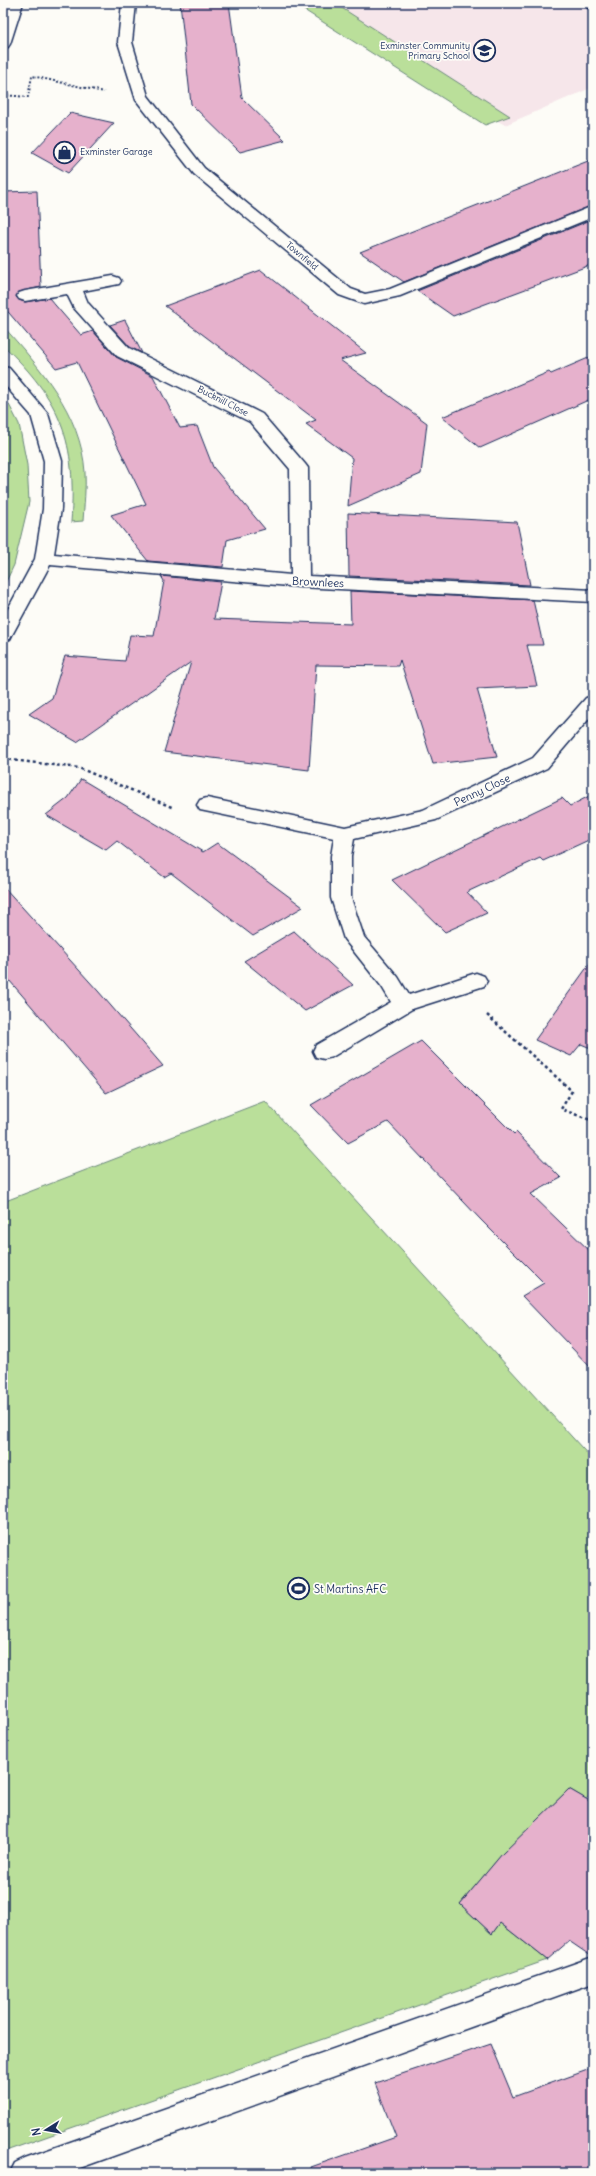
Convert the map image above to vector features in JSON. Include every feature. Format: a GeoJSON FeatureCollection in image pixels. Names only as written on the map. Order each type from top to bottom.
{"type":"FeatureCollection","features":[{"type":"Feature","properties":{"kind":"street"},"geometry":{"type":"LineString","coordinates":[[3,44],[16,3]]}},
{"type":"Feature","properties":{"kind":"street","name":"Townfield"},"geometry":{"type":"LineString","coordinates":[[129,3],[126,42],[141,97],[199,171],[345,292],[364,300],[394,293],[593,211]]}},
{"type":"Feature","properties":{"kind":"street"},"geometry":{"type":"LineString","coordinates":[[25,296],[113,281]]}},
{"type":"Feature","properties":{"kind":"street","name":"Bucknill Close"},"geometry":{"type":"LineString","coordinates":[[74,288],[80,305],[123,352],[256,418],[299,468],[300,581]]}},
{"type":"Feature","properties":{"kind":"street"},"geometry":{"type":"LineString","coordinates":[[3,372],[39,414],[53,461],[52,509],[44,559],[3,635]]}},
{"type":"Feature","properties":{"kind":"street","name":"Brownlees"},"geometry":{"type":"LineString","coordinates":[[44,559],[300,581],[591,600]]}},
{"type":"Feature","properties":{"kind":"street","name":"Penny Close"},"geometry":{"type":"LineString","coordinates":[[207,805],[345,834],[428,815],[540,763],[593,702]]}},
{"type":"Feature","properties":{"kind":"street"},"geometry":{"type":"LineString","coordinates":[[345,834],[341,856],[341,898],[354,939],[390,982],[404,1004]]}},
{"type":"Feature","properties":{"kind":"street"},"geometry":{"type":"LineString","coordinates":[[324,1051],[404,1004],[476,981]]}},
{"type":"Feature","properties":{"kind":"street"},"geometry":{"type":"LineString","coordinates":[[25,2173],[593,1970]]}},
{"type":"Feature","properties":{"kind":"path"},"geometry":{"type":"LineString","coordinates":[[3,94],[28,97],[32,76],[106,92]]}},
{"type":"Feature","properties":{"kind":"path"},"geometry":{"type":"LineString","coordinates":[[3,760],[79,768],[171,808],[207,805]]}},
{"type":"Feature","properties":{"kind":"path"},"geometry":{"type":"LineString","coordinates":[[456,988],[572,1091],[561,1109],[593,1121]]}},
{"type":"Feature","properties":{"kind":"shaded area","name":"Exminster Community Primary School"},"geometry":{"type":"Polygon","coordinates":[[[293,3],[581,3],[593,16],[593,87],[505,125],[293,3]]]}},
{"type":"Feature","properties":{"kind":"green space"},"geometry":{"type":"Polygon","coordinates":[[[293,3],[334,3],[510,116],[485,125],[293,3]]]}},
{"type":"Feature","properties":{"kind":"green space"},"geometry":{"type":"Polygon","coordinates":[[[3,326],[44,375],[67,411],[76,430],[82,451],[85,472],[83,521],[71,522],[71,468],[61,424],[52,404],[39,385],[23,365],[3,345],[3,326]]]}},
{"type":"Feature","properties":{"kind":"green space"},"geometry":{"type":"Polygon","coordinates":[[[3,393],[19,424],[27,465],[29,502],[14,565],[3,588],[3,393]]]}},
{"type":"Feature","properties":{"kind":"green space","name":"St Martins AFC"},"geometry":{"type":"Polygon","coordinates":[[[265,1101],[593,1460],[593,1793],[586,1799],[569,1789],[499,1858],[460,1904],[492,1934],[500,1923],[547,1960],[3,2152],[3,1202],[265,1101]]]}},
{"type":"Feature","properties":{"kind":"building"},"geometry":{"type":"Polygon","coordinates":[[[180,3],[229,3],[242,98],[285,140],[240,152],[191,104],[180,3]]]}},
{"type":"Feature","properties":{"kind":"building","name":"Exminster Garage"},"geometry":{"type":"Polygon","coordinates":[[[70,113],[114,123],[68,173],[32,153],[70,113]]]}},
{"type":"Feature","properties":{"kind":"building"},"geometry":{"type":"Polygon","coordinates":[[[593,159],[593,205],[404,282],[360,252],[593,159]]]}},
{"type":"Feature","properties":{"kind":"building"},"geometry":{"type":"Polygon","coordinates":[[[37,191],[41,287],[19,292],[16,297],[25,302],[49,298],[81,335],[93,331],[116,357],[153,376],[180,428],[197,426],[213,467],[265,529],[227,540],[223,567],[148,561],[111,515],[146,504],[77,362],[56,368],[3,306],[3,192],[37,191]]]}},
{"type":"Feature","properties":{"kind":"building"},"geometry":{"type":"Polygon","coordinates":[[[593,219],[593,264],[453,316],[417,291],[593,219]]]}},
{"type":"Feature","properties":{"kind":"building"},"geometry":{"type":"Polygon","coordinates":[[[261,270],[366,353],[340,360],[427,423],[421,474],[348,506],[352,458],[306,424],[316,420],[165,306],[261,270]]]}},
{"type":"Feature","properties":{"kind":"building"},"geometry":{"type":"Polygon","coordinates":[[[125,320],[142,353],[130,347],[110,325],[125,320]]]}},
{"type":"Feature","properties":{"kind":"building"},"geometry":{"type":"Polygon","coordinates":[[[593,356],[593,398],[480,448],[442,417],[549,372],[551,374],[593,356]]]}},
{"type":"Feature","properties":{"kind":"building"},"geometry":{"type":"Polygon","coordinates":[[[348,513],[517,522],[530,585],[349,576],[348,513]]]}},
{"type":"Feature","properties":{"kind":"building"},"geometry":{"type":"Polygon","coordinates":[[[161,576],[221,582],[214,619],[351,624],[350,591],[533,600],[543,645],[527,645],[537,686],[477,689],[497,757],[433,764],[400,660],[398,666],[316,665],[309,770],[164,752],[191,662],[77,742],[29,714],[52,698],[65,656],[125,661],[130,635],[154,636],[164,581],[161,576]]]}},
{"type":"Feature","properties":{"kind":"building"},"geometry":{"type":"Polygon","coordinates":[[[81,779],[203,852],[217,843],[303,907],[253,936],[171,873],[164,877],[117,841],[106,850],[46,815],[68,798],[81,779]]]}},
{"type":"Feature","properties":{"kind":"building"},"geometry":{"type":"Polygon","coordinates":[[[593,794],[593,838],[543,861],[540,858],[467,892],[487,913],[445,932],[392,880],[562,798],[570,806],[593,794]]]}},
{"type":"Feature","properties":{"kind":"building"},"geometry":{"type":"Polygon","coordinates":[[[3,886],[98,991],[163,1066],[106,1093],[3,973],[3,886]]]}},
{"type":"Feature","properties":{"kind":"building"},"geometry":{"type":"Polygon","coordinates":[[[294,931],[353,985],[305,1011],[244,961],[294,931]]]}},
{"type":"Feature","properties":{"kind":"building"},"geometry":{"type":"Polygon","coordinates":[[[593,959],[593,1049],[581,1044],[571,1056],[535,1040],[593,959]]]}},
{"type":"Feature","properties":{"kind":"building"},"geometry":{"type":"Polygon","coordinates":[[[421,1041],[514,1134],[516,1132],[561,1178],[531,1194],[593,1254],[593,1370],[522,1296],[544,1283],[481,1220],[388,1122],[348,1143],[311,1105],[421,1041]]]}},
{"type":"Feature","properties":{"kind":"building"},"geometry":{"type":"Polygon","coordinates":[[[569,1789],[593,1803],[593,1956],[569,1941],[547,1960],[500,1923],[492,1934],[460,1904],[502,1854],[569,1789]]]}},
{"type":"Feature","properties":{"kind":"building"},"geometry":{"type":"Polygon","coordinates":[[[491,2044],[513,2097],[593,2068],[593,2173],[312,2173],[311,2167],[396,2137],[375,2083],[491,2044]]]}},
{"type":"Feature","properties":{"kind":"place","name":"Exminster Community Primary School"},"geometry":{"type":"Point","coordinates":[485,51]}},
{"type":"Feature","properties":{"kind":"place","name":"Exminster Garage"},"geometry":{"type":"Point","coordinates":[64,152]}},
{"type":"Feature","properties":{"kind":"place","name":"St Martins AFC"},"geometry":{"type":"Point","coordinates":[298,1589]}}]}
